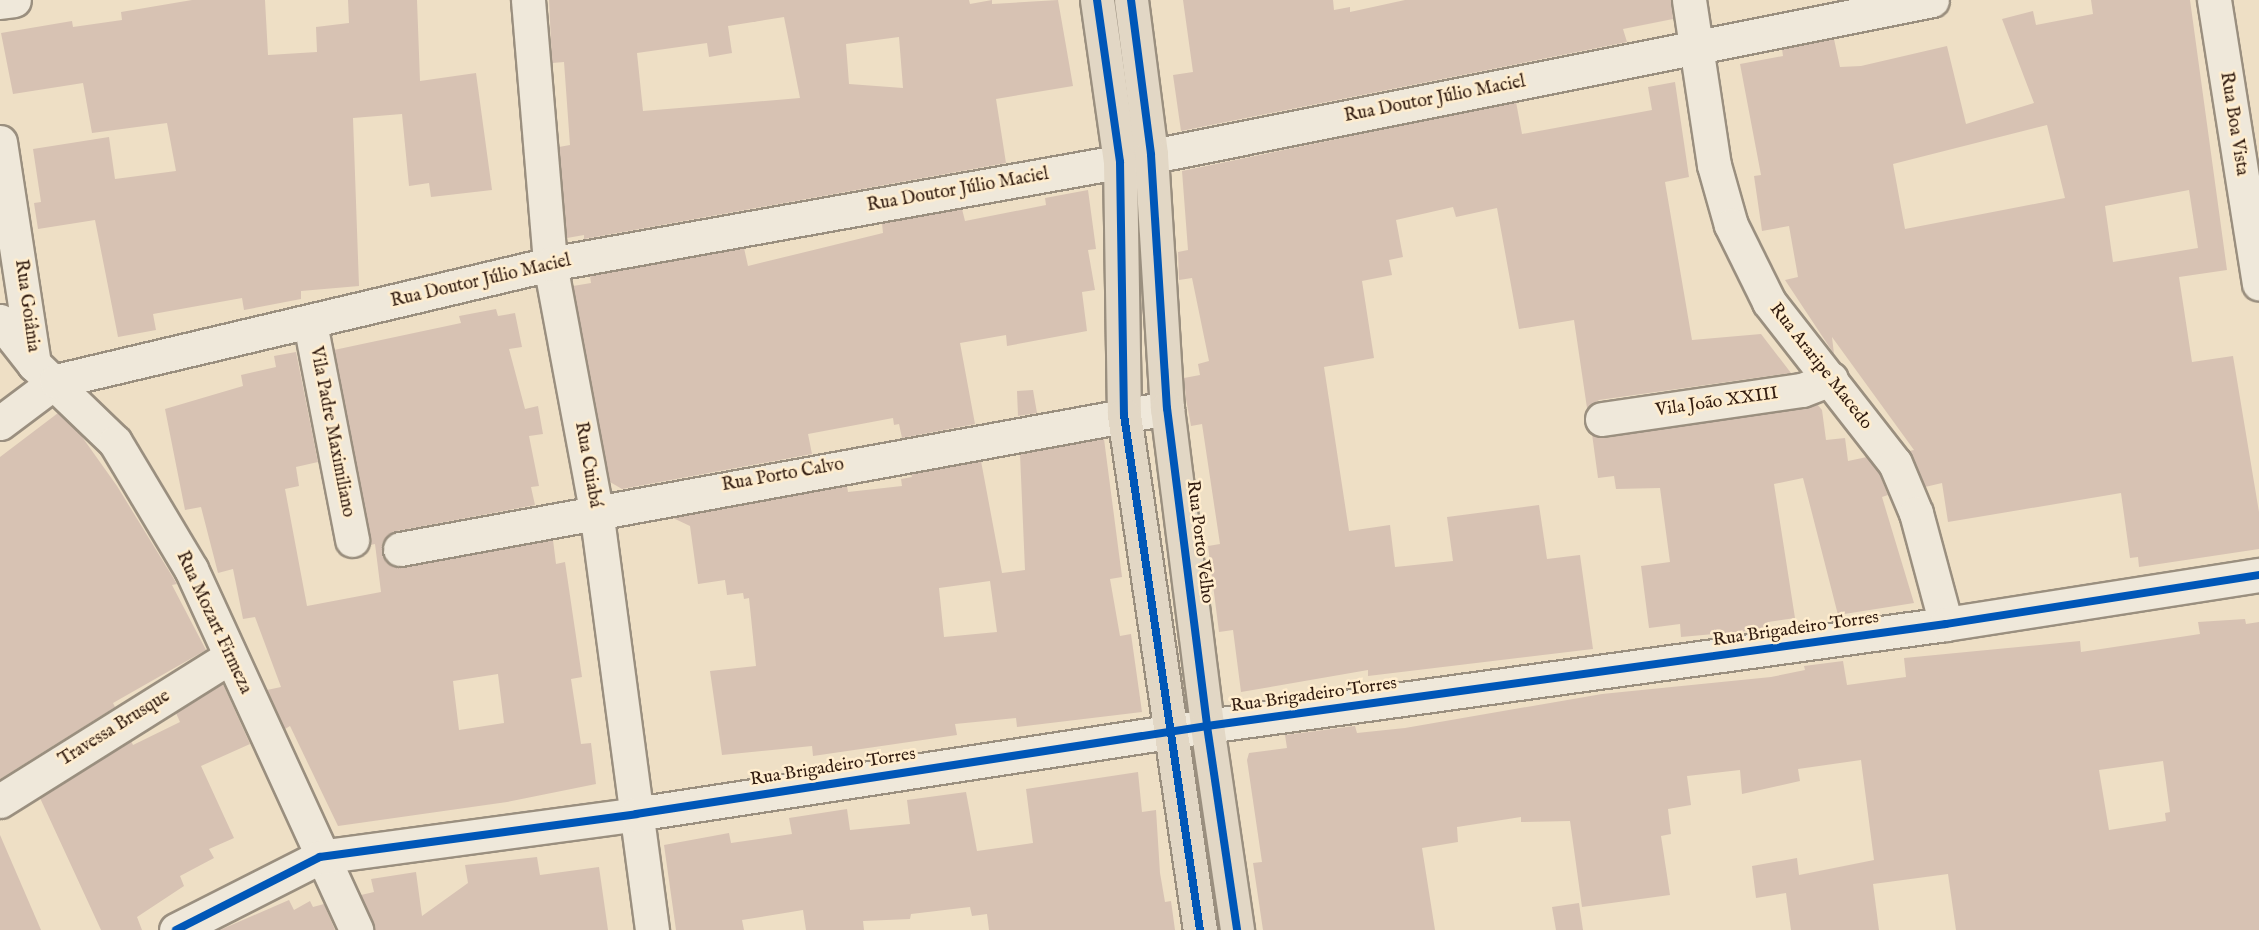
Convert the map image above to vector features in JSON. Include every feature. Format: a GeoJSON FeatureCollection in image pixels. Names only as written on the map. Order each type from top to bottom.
{"type":"FeatureCollection","features":[{"type":"Feature","properties":{"kind":"main road"},"geometry":{"type":"LineString","coordinates":[[1096,0],[1136,158]]}},
{"type":"Feature","properties":{"kind":"main road"},"geometry":{"type":"LineString","coordinates":[[1131,0],[1136,158],[1124,415],[1173,732],[1200,930]]}},
{"type":"Feature","properties":{"kind":"main road","name":"Rua Porto Velho"},"geometry":{"type":"LineString","coordinates":[[1136,158],[1207,726],[1238,930]]}},
{"type":"Feature","properties":{"kind":"street"},"geometry":{"type":"LineString","coordinates":[[0,2],[14,0]]}},
{"type":"Feature","properties":{"kind":"street","name":"Rua Cuiabá"},"geometry":{"type":"LineString","coordinates":[[528,0],[550,264],[596,510],[652,930]]}},
{"type":"Feature","properties":{"kind":"street","name":"Rua Araripe Macedo"},"geometry":{"type":"LineString","coordinates":[[1689,0],[1714,165],[1731,225],[1769,302],[1895,463],[1916,513],[1946,624]]}},
{"type":"Feature","properties":{"kind":"street","name":"Rua Doutor Júlio Maciel"},"geometry":{"type":"LineString","coordinates":[[0,423],[45,373],[310,323],[550,264],[1136,158],[1695,49],[1932,0]]}},
{"type":"Feature","properties":{"kind":"street","name":"Rua Boa Vista"},"geometry":{"type":"LineString","coordinates":[[2214,0],[2259,283]]}},
{"type":"Feature","properties":{"kind":"street","name":"Rua Goiânia"},"geometry":{"type":"LineString","coordinates":[[0,142],[45,373]]}},
{"type":"Feature","properties":{"kind":"street","name":"Rua Mozart Firmeza"},"geometry":{"type":"LineString","coordinates":[[0,321],[45,373],[115,442],[191,569],[320,857],[356,930]]}},
{"type":"Feature","properties":{"kind":"street","name":"Vila Padre Maximiliano"},"geometry":{"type":"LineString","coordinates":[[310,323],[352,540]]}},
{"type":"Feature","properties":{"kind":"street","name":"Vila João XXIII"},"geometry":{"type":"LineString","coordinates":[[1602,419],[1802,390],[1831,379]]}},
{"type":"Feature","properties":{"kind":"street","name":"Rua Porto Calvo"},"geometry":{"type":"LineString","coordinates":[[400,549],[596,510],[1167,408]]}},
{"type":"Feature","properties":{"kind":"street","name":"Rua Brigadeiro Torres"},"geometry":{"type":"LineString","coordinates":[[176,930],[320,857],[636,814],[1207,726],[1946,624],[2259,575]]}},
{"type":"Feature","properties":{"kind":"street","name":"Travessa Brusque"},"geometry":{"type":"LineString","coordinates":[[0,801],[230,657]]}},
{"type":"Feature","properties":{"kind":"building"},"geometry":{"type":"Polygon","coordinates":[[[192,0],[265,0],[268,55],[317,52],[316,27],[349,23],[348,0],[417,0],[420,81],[476,73],[492,190],[431,197],[429,183],[409,186],[402,114],[353,118],[359,286],[301,291],[301,299],[244,310],[242,298],[153,314],[156,330],[118,337],[95,220],[38,229],[34,203],[41,202],[33,149],[109,137],[115,179],[176,171],[167,123],[92,133],[83,83],[13,94],[1,33],[72,21],[73,27],[122,20],[121,12],[192,0]]]}},
{"type":"Feature","properties":{"kind":"building"},"geometry":{"type":"Polygon","coordinates":[[[549,0],[969,0],[970,4],[992,0],[992,4],[1058,0],[1073,86],[996,99],[1006,163],[584,239],[584,235],[567,238],[559,147],[570,145],[564,62],[552,63],[549,0]],[[784,17],[728,26],[732,53],[709,57],[707,43],[637,53],[643,111],[800,98],[784,17]],[[899,37],[846,44],[849,84],[903,88],[899,37]]]}},
{"type":"Feature","properties":{"kind":"building"},"geometry":{"type":"Polygon","coordinates":[[[1183,0],[1333,0],[1334,10],[1350,7],[1350,12],[1405,0],[1671,0],[1673,19],[1623,29],[1627,42],[1181,131],[1173,75],[1193,72],[1183,0]]]}},
{"type":"Feature","properties":{"kind":"building"},"geometry":{"type":"Polygon","coordinates":[[[2091,0],[2190,0],[2227,270],[2179,277],[2192,362],[2233,356],[2259,512],[2259,549],[2139,567],[2138,557],[2130,558],[2121,493],[1948,522],[1942,483],[1925,487],[1909,451],[1914,450],[1832,337],[1834,354],[1785,280],[1798,277],[1789,226],[1762,231],[1754,176],[1761,175],[1740,64],[1783,56],[1782,49],[1834,39],[1840,67],[1861,66],[1947,46],[1966,124],[2034,103],[2002,19],[2033,11],[2036,25],[2093,14],[2091,0]],[[2047,125],[1893,164],[1905,229],[2065,198],[2047,125]],[[2189,190],[2105,206],[2113,262],[2198,248],[2189,190]]]}},
{"type":"Feature","properties":{"kind":"building"},"geometry":{"type":"Polygon","coordinates":[[[1675,82],[1689,177],[1665,182],[1692,340],[1761,334],[1791,373],[1599,400],[1587,408],[1574,320],[1519,329],[1497,208],[1456,217],[1453,207],[1396,220],[1403,257],[1389,260],[1392,275],[1362,281],[1374,358],[1324,367],[1349,531],[1390,525],[1395,567],[1453,561],[1447,517],[1539,505],[1547,559],[1580,555],[1593,649],[1368,676],[1368,670],[1241,692],[1233,630],[1219,632],[1208,546],[1220,544],[1202,424],[1191,426],[1186,399],[1184,378],[1200,375],[1198,364],[1209,361],[1192,278],[1179,280],[1178,252],[1188,250],[1182,171],[1516,102],[1522,134],[1652,110],[1648,87],[1675,82]]]}},
{"type":"Feature","properties":{"kind":"building"},"geometry":{"type":"Polygon","coordinates":[[[1088,190],[1096,249],[1088,250],[1095,290],[1082,292],[1087,331],[1007,346],[1006,335],[960,343],[975,424],[902,438],[899,424],[894,425],[893,418],[808,434],[812,454],[622,489],[610,482],[573,286],[591,283],[590,276],[744,248],[748,266],[883,233],[882,223],[962,209],[965,221],[1046,205],[1045,198],[1088,190]]]}},
{"type":"Feature","properties":{"kind":"building"},"geometry":{"type":"Polygon","coordinates":[[[496,309],[498,316],[515,313],[522,347],[509,349],[525,409],[538,406],[543,434],[529,436],[539,486],[531,487],[535,505],[397,531],[383,542],[382,553],[393,566],[403,567],[553,540],[556,564],[565,562],[582,677],[571,679],[581,744],[591,743],[596,784],[507,802],[338,826],[290,726],[285,729],[267,690],[281,687],[255,617],[243,619],[233,569],[218,573],[201,507],[185,510],[165,409],[243,386],[241,375],[276,367],[274,356],[296,352],[318,462],[296,467],[299,486],[285,489],[307,606],[381,592],[375,544],[370,545],[334,350],[461,323],[459,316],[496,309]],[[498,674],[453,681],[459,730],[504,723],[498,674]]]}},
{"type":"Feature","properties":{"kind":"building"},"geometry":{"type":"Polygon","coordinates":[[[1033,390],[1037,413],[1018,416],[1017,391],[1033,390]]]}},
{"type":"Feature","properties":{"kind":"building"},"geometry":{"type":"Polygon","coordinates":[[[1817,404],[1822,410],[1826,440],[1845,438],[1848,461],[1867,457],[1879,473],[1888,495],[1882,497],[1914,603],[1838,615],[1803,478],[1774,484],[1795,618],[1768,622],[1769,629],[1681,637],[1680,624],[1649,628],[1641,566],[1670,562],[1660,488],[1616,489],[1614,476],[1598,478],[1592,434],[1605,438],[1817,404]]]}},
{"type":"Feature","properties":{"kind":"building"},"geometry":{"type":"Polygon","coordinates":[[[58,413],[80,434],[117,486],[177,584],[172,585],[206,650],[113,703],[115,707],[0,779],[0,457],[58,413]]]}},
{"type":"Feature","properties":{"kind":"building"},"geometry":{"type":"Polygon","coordinates":[[[1104,439],[1122,577],[1110,579],[1120,636],[1131,634],[1142,712],[1017,727],[1016,718],[955,724],[957,735],[813,756],[812,746],[722,755],[710,671],[756,666],[749,598],[744,599],[743,593],[727,595],[725,580],[698,584],[690,526],[673,518],[847,486],[848,492],[902,486],[901,479],[912,477],[911,474],[981,461],[1002,573],[1025,570],[1020,454],[1104,439]],[[990,581],[939,588],[944,637],[997,632],[990,581]]]}},
{"type":"Feature","properties":{"kind":"building"},"geometry":{"type":"Polygon","coordinates":[[[2245,619],[2246,624],[2259,622],[2259,930],[1956,930],[1948,874],[1873,884],[1879,930],[1791,930],[1786,893],[1756,898],[1752,866],[1797,858],[1799,875],[1874,860],[1861,760],[1798,769],[1800,781],[1742,794],[1740,770],[1687,776],[1691,805],[1668,809],[1671,834],[1661,836],[1670,895],[1582,907],[1570,821],[1521,822],[1521,817],[1457,827],[1458,842],[1422,848],[1435,930],[1263,930],[1253,863],[1262,862],[1247,760],[1249,753],[1287,748],[1285,735],[1355,726],[1357,733],[1405,728],[1602,694],[1771,677],[1805,670],[1804,666],[1843,661],[1847,685],[1906,677],[1904,658],[2080,641],[2081,652],[2200,634],[2198,622],[2245,619]],[[2163,761],[2099,770],[2109,830],[2166,821],[2165,813],[2170,812],[2163,761]]]}},
{"type":"Feature","properties":{"kind":"building"},"geometry":{"type":"Polygon","coordinates":[[[223,684],[250,744],[201,766],[234,838],[209,849],[214,858],[180,876],[184,886],[137,917],[142,930],[101,930],[40,798],[131,741],[133,745],[180,722],[176,713],[223,684]]]}},
{"type":"Feature","properties":{"kind":"building"},"geometry":{"type":"Polygon","coordinates":[[[1138,772],[1142,812],[1156,810],[1160,873],[1165,902],[1171,901],[1175,930],[989,930],[987,914],[972,916],[970,907],[911,914],[910,919],[863,921],[864,930],[806,930],[803,910],[742,920],[744,930],[676,930],[664,845],[729,833],[731,843],[792,834],[789,818],[847,809],[850,830],[910,824],[907,800],[966,792],[977,851],[1033,843],[1026,789],[1138,772]]]}},
{"type":"Feature","properties":{"kind":"building"},"geometry":{"type":"Polygon","coordinates":[[[0,835],[41,930],[0,930],[0,835]]]}},
{"type":"Feature","properties":{"kind":"building"},"geometry":{"type":"Polygon","coordinates":[[[537,857],[540,875],[599,867],[608,930],[374,930],[361,895],[374,892],[371,879],[416,872],[422,916],[468,883],[465,865],[537,857]]]}},
{"type":"Feature","properties":{"kind":"building"},"geometry":{"type":"Polygon","coordinates":[[[289,900],[294,910],[310,901],[313,907],[324,904],[335,930],[220,930],[289,900]]]}},
{"type":"Feature","properties":{"kind":"building"},"geometry":{"type":"Polygon","coordinates":[[[1579,903],[1583,930],[1556,930],[1552,907],[1579,903]]]}},
{"type":"Feature","properties":{"kind":"cycle path"},"geometry":{"type":"LineString","coordinates":[[1097,0],[1120,162],[1124,415],[1200,930]]}},
{"type":"Feature","properties":{"kind":"cycle path"},"geometry":{"type":"LineString","coordinates":[[1131,0],[1151,155],[1167,408],[1207,726],[1237,930]]}},
{"type":"Feature","properties":{"kind":"cycle path"},"geometry":{"type":"LineString","coordinates":[[176,930],[320,857],[636,814],[1207,726],[1946,624],[2259,575]]}}]}
